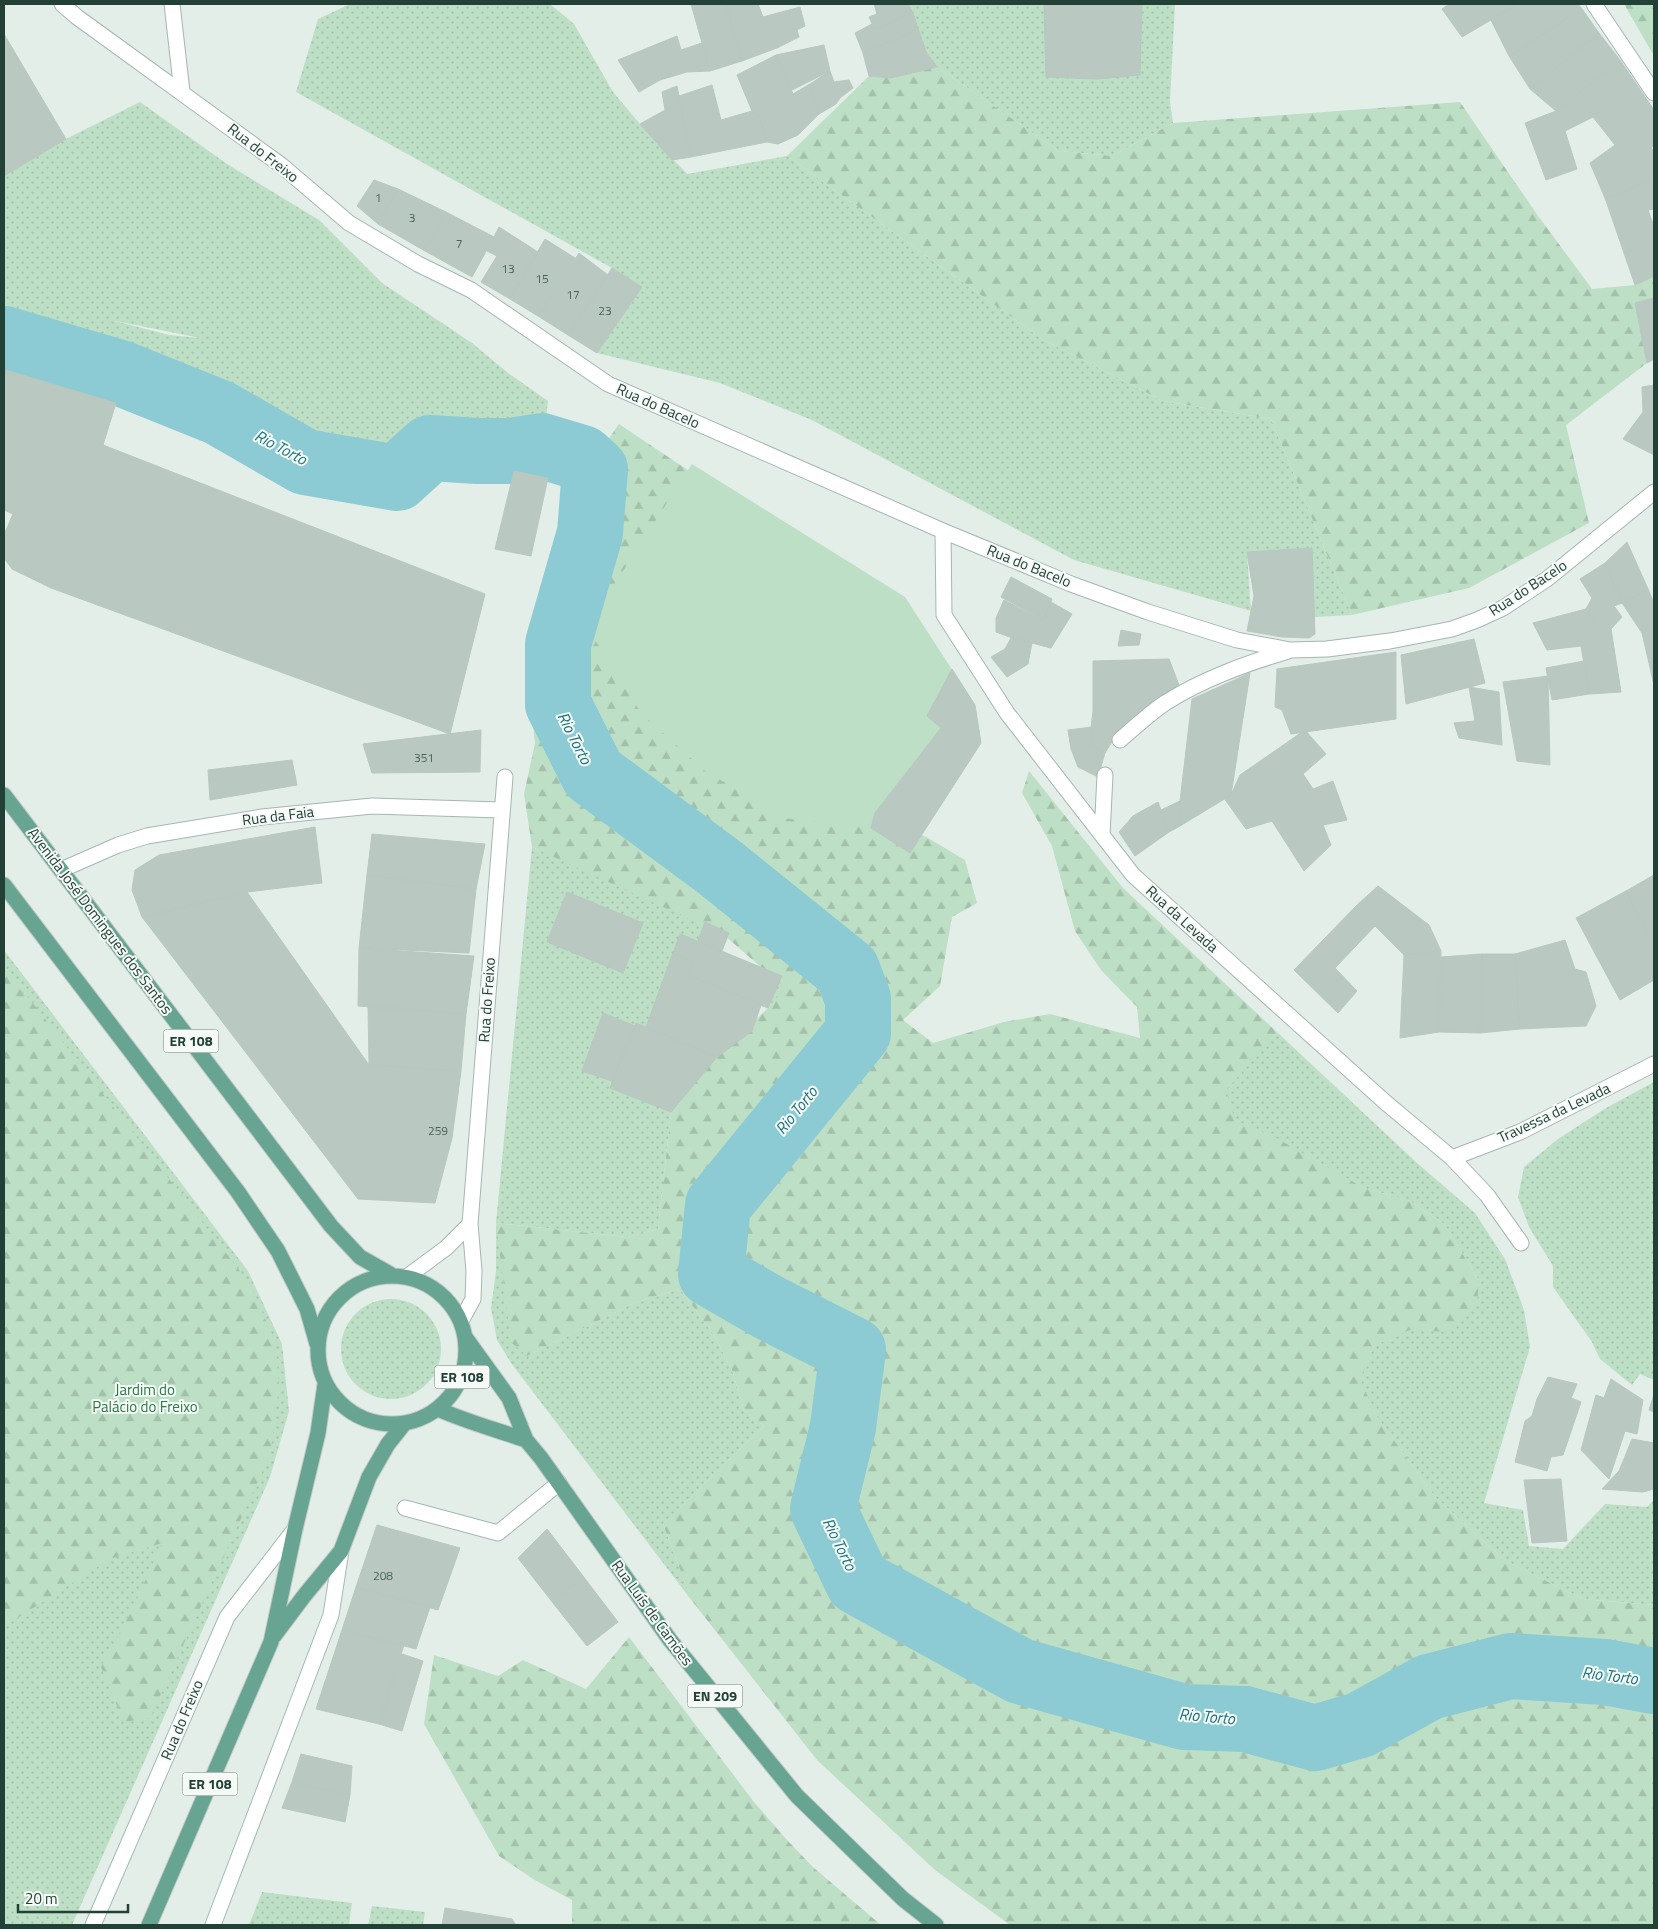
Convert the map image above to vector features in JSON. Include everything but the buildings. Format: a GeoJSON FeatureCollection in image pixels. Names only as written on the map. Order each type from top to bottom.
{"type":"FeatureCollection","features":[{"type":"Feature","properties":{"kind":"main road","name":"Avenida José Domingues dos Santos"},"geometry":{"type":"LineString","coordinates":[[4,795],[331,1226],[360,1256],[390,1274]]}},
{"type":"Feature","properties":{"kind":"main road","name":"ER 108"},"geometry":{"type":"LineString","coordinates":[[4,885],[243,1200],[278,1251],[307,1309],[317,1344],[318,1364],[325,1384],[340,1403],[359,1417],[383,1424],[404,1424],[422,1418],[438,1409],[452,1394],[462,1377],[466,1357],[465,1337],[461,1321],[452,1305],[439,1292],[424,1282],[408,1276],[390,1274],[368,1278],[348,1288],[332,1304],[321,1324],[317,1344]]}},
{"type":"Feature","properties":{"kind":"main road","name":"Rua Luís de Camões"},"geometry":{"type":"LineString","coordinates":[[465,1337],[509,1398],[526,1440],[670,1640],[797,1796],[902,1900],[936,1925]]}},
{"type":"Feature","properties":{"kind":"main road","name":"Rua do Freixo"},"geometry":{"type":"LineString","coordinates":[[271,1642],[318,1433],[325,1384]]}},
{"type":"Feature","properties":{"kind":"main road"},"geometry":{"type":"LineString","coordinates":[[438,1409],[465,1421],[526,1440]]}},
{"type":"Feature","properties":{"kind":"main road","name":"ER 108"},"geometry":{"type":"LineString","coordinates":[[149,1925],[271,1642],[304,1596],[341,1551],[369,1477],[388,1444],[404,1424]]}},
{"type":"Feature","properties":{"kind":"street","name":"Rua do Freixo"},"geometry":{"type":"LineString","coordinates":[[62,4],[77,17],[281,165],[349,223],[418,264]]}},
{"type":"Feature","properties":{"kind":"street"},"geometry":{"type":"LineString","coordinates":[[172,4],[182,92]]}},
{"type":"Feature","properties":{"kind":"street"},"geometry":{"type":"LineString","coordinates":[[1594,4],[1654,93]]}},
{"type":"Feature","properties":{"kind":"street","name":"Rua do Bacelo"},"geometry":{"type":"LineString","coordinates":[[418,264],[471,290],[608,384],[943,531],[1071,584],[1148,612],[1237,640],[1290,650],[1327,649],[1390,640],[1452,629],[1477,620],[1503,608],[1547,579],[1654,492]]}},
{"type":"Feature","properties":{"kind":"street","name":"Rua da Levada"},"geometry":{"type":"LineString","coordinates":[[943,531],[944,614],[1007,713],[1133,875],[1385,1102],[1452,1158],[1487,1195],[1521,1244]]}},
{"type":"Feature","properties":{"kind":"street"},"geometry":{"type":"LineString","coordinates":[[1120,740],[1165,703],[1196,686],[1229,670],[1290,650]]}},
{"type":"Feature","properties":{"kind":"street"},"geometry":{"type":"LineString","coordinates":[[1102,835],[1105,775]]}},
{"type":"Feature","properties":{"kind":"street","name":"Rua do Freixo"},"geometry":{"type":"LineString","coordinates":[[461,1321],[473,1299],[474,1271],[470,1224],[505,777]]}},
{"type":"Feature","properties":{"kind":"street","name":"Rua da Faia"},"geometry":{"type":"LineString","coordinates":[[61,870],[118,845],[147,836],[262,817],[372,806],[501,810]]}},
{"type":"Feature","properties":{"kind":"street","name":"Travessa da Levada"},"geometry":{"type":"LineString","coordinates":[[1452,1158],[1520,1132],[1654,1064]]}},
{"type":"Feature","properties":{"kind":"street"},"geometry":{"type":"LineString","coordinates":[[408,1276],[446,1248],[470,1224]]}},
{"type":"Feature","properties":{"kind":"street"},"geometry":{"type":"LineString","coordinates":[[405,1508],[498,1533],[558,1483]]}},
{"type":"Feature","properties":{"kind":"street","name":"Rua do Freixo"},"geometry":{"type":"LineString","coordinates":[[93,1925],[227,1616],[295,1529]]}},
{"type":"Feature","properties":{"kind":"street"},"geometry":{"type":"LineString","coordinates":[[213,1925],[331,1615],[341,1551]]}},
{"type":"Feature","properties":{"kind":"green space"},"geometry":{"type":"Polygon","coordinates":[[[350,4],[550,4],[574,24],[613,92],[687,174],[787,156],[1042,339],[1163,401],[1271,419],[1352,615],[1314,617],[1312,548],[1247,553],[1251,611],[1074,560],[812,420],[720,383],[597,353],[642,287],[612,268],[296,92],[318,19],[350,4]]]}},
{"type":"Feature","properties":{"kind":"green space"},"geometry":{"type":"Polygon","coordinates":[[[908,4],[1175,4],[1170,102],[1173,123],[1112,156],[1059,151],[937,67],[922,43],[908,4]]]}},
{"type":"Feature","properties":{"kind":"green space"},"geometry":{"type":"Polygon","coordinates":[[[1624,4],[1654,4],[1654,56],[1624,4]]]}},
{"type":"Feature","properties":{"kind":"green space"},"geometry":{"type":"Polygon","coordinates":[[[937,67],[1059,151],[1112,156],[1173,123],[1460,102],[1536,213],[1592,289],[1635,285],[1654,276],[1654,298],[1635,303],[1647,363],[1566,425],[1589,523],[1469,588],[1352,615],[1271,419],[1163,401],[1042,339],[787,156],[869,76],[891,78],[937,67]]]}},
{"type":"Feature","properties":{"kind":"green space"},"geometry":{"type":"Polygon","coordinates":[[[140,102],[227,164],[319,220],[382,283],[472,343],[508,373],[548,401],[544,469],[499,465],[360,492],[298,472],[178,413],[109,384],[89,393],[36,369],[4,371],[4,176],[66,139],[140,102]],[[111,320],[169,335],[200,338],[111,320]]]}},
{"type":"Feature","properties":{"kind":"green space"},"geometry":{"type":"Polygon","coordinates":[[[619,424],[707,483],[844,797],[928,838],[965,860],[977,903],[952,917],[940,986],[903,1020],[933,1043],[1004,1022],[1050,1014],[1140,1038],[1137,1007],[1101,970],[1075,931],[1052,846],[1022,793],[1029,771],[1123,888],[1278,1033],[1226,1090],[1235,1120],[1278,1139],[1364,1188],[1410,1201],[1444,1224],[1479,1280],[1477,1306],[1450,1332],[1410,1330],[1374,1346],[1360,1379],[1377,1417],[1436,1498],[1506,1561],[1583,1599],[1654,1605],[1654,1925],[1010,1925],[935,1870],[817,1760],[692,1601],[663,1524],[764,1426],[744,1410],[732,1370],[714,1335],[680,1289],[634,1303],[527,1356],[511,1342],[496,1223],[627,1237],[658,1229],[671,1112],[717,1057],[768,1008],[785,988],[724,935],[532,847],[524,794],[535,743],[530,699],[577,484],[619,424]]]}},
{"type":"Feature","properties":{"kind":"green space"},"geometry":{"type":"Polygon","coordinates":[[[692,464],[905,597],[975,705],[871,828],[783,818],[704,770],[641,713],[587,627],[692,464]]]}},
{"type":"Feature","properties":{"kind":"green space"},"geometry":{"type":"Polygon","coordinates":[[[532,847],[729,933],[722,951],[782,976],[786,988],[768,1008],[761,1006],[754,1025],[671,1112],[658,1229],[627,1237],[496,1223],[532,847]]]}},
{"type":"Feature","properties":{"kind":"green space","name":"Jardim do Palácio do Freixo"},"geometry":{"type":"Polygon","coordinates":[[[4,950],[248,1271],[282,1344],[289,1411],[270,1477],[72,1925],[4,1925],[4,950]]]}},
{"type":"Feature","properties":{"kind":"green space","name":"Jardim do Palácio do Freixo"},"geometry":{"type":"Polygon","coordinates":[[[4,971],[32,1002],[250,1284],[276,1344],[279,1388],[270,1455],[150,1718],[124,1722],[101,1667],[133,1608],[162,1543],[110,1559],[4,1628],[4,971]]]}},
{"type":"Feature","properties":{"kind":"green space"},"geometry":{"type":"Polygon","coordinates":[[[1278,1033],[1417,1163],[1475,1213],[1505,1259],[1524,1310],[1530,1347],[1484,1503],[1523,1510],[1529,1546],[1563,1549],[1605,1504],[1647,1507],[1654,1500],[1654,1605],[1583,1599],[1506,1561],[1436,1498],[1377,1417],[1359,1379],[1374,1346],[1479,1280],[1444,1224],[1410,1201],[1364,1188],[1235,1120],[1220,1089],[1278,1033]]]}},
{"type":"Feature","properties":{"kind":"green space"},"geometry":{"type":"Polygon","coordinates":[[[1654,1082],[1654,1380],[1640,1374],[1632,1385],[1600,1359],[1592,1342],[1553,1287],[1553,1266],[1529,1227],[1518,1197],[1524,1167],[1558,1139],[1606,1108],[1654,1082]]]}},
{"type":"Feature","properties":{"kind":"green space"},"geometry":{"type":"Polygon","coordinates":[[[496,1223],[527,1356],[634,1303],[680,1289],[714,1335],[732,1370],[744,1410],[764,1426],[663,1524],[692,1601],[511,1363],[497,1340],[491,1308],[496,1271],[496,1223]]]}},
{"type":"Feature","properties":{"kind":"green space"},"geometry":{"type":"Polygon","coordinates":[[[391,1299],[401,1300],[419,1307],[433,1321],[440,1339],[440,1359],[433,1377],[419,1391],[401,1398],[391,1399],[381,1398],[363,1391],[349,1377],[342,1359],[341,1349],[342,1339],[349,1321],[363,1307],[381,1300],[391,1299]]]}},
{"type":"Feature","properties":{"kind":"green space"},"geometry":{"type":"Polygon","coordinates":[[[629,1637],[754,1802],[787,1840],[814,1868],[881,1925],[572,1925],[572,1900],[533,1879],[499,1856],[424,1724],[434,1655],[498,1676],[523,1660],[586,1689],[629,1637]]]}},
{"type":"Feature","properties":{"kind":"green space"},"geometry":{"type":"Polygon","coordinates":[[[262,1892],[352,1903],[349,1925],[249,1925],[262,1892]]]}},
{"type":"Feature","properties":{"kind":"green space"},"geometry":{"type":"Polygon","coordinates":[[[372,1906],[425,1912],[423,1925],[368,1925],[372,1906]]]}},
{"type":"Feature","properties":{"kind":"waterway","name":"Rio Torto"},"geometry":{"type":"LineString","coordinates":[[4,339],[123,374],[220,413],[305,462],[397,478],[430,448],[510,451],[542,446],[582,458],[595,470],[590,533],[558,644],[558,704],[593,774],[719,867],[847,970],[858,999],[858,1033],[718,1205],[711,1274],[768,1307],[853,1350],[843,1427],[823,1509],[858,1582],[1020,1671],[1184,1717],[1245,1719],[1315,1738],[1360,1725],[1429,1687],[1511,1666],[1605,1672],[1654,1681]]}}]}
